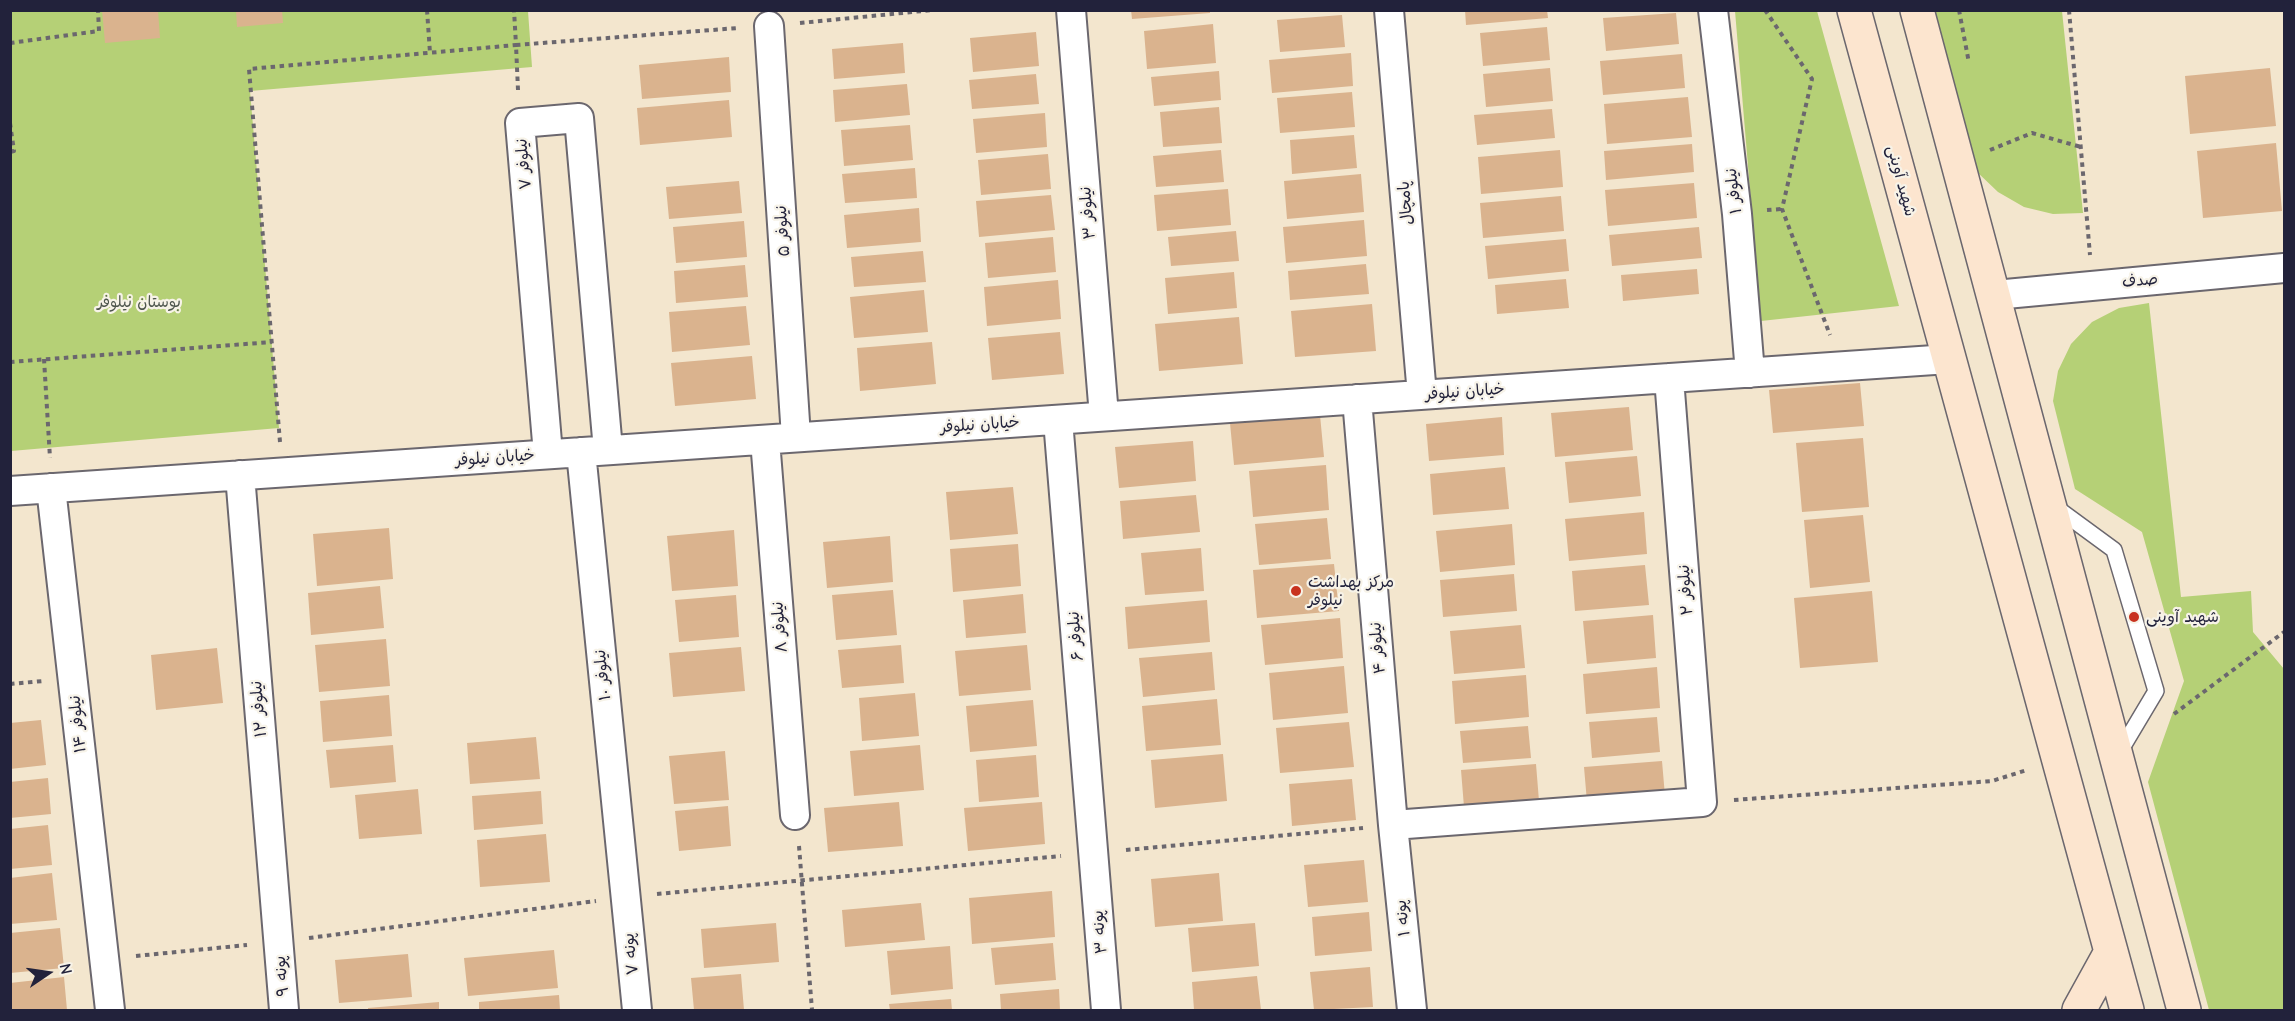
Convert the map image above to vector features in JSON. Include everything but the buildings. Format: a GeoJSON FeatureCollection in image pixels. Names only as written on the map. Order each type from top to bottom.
{"type":"FeatureCollection","features":[{"type":"Feature","properties":{"kind":"main road","name":"شهید آوینی"},"geometry":{"type":"LineString","coordinates":[[1854,10],[2127,1011]]}},
{"type":"Feature","properties":{"kind":"main road"},"geometry":{"type":"LineString","coordinates":[[1917,10],[1995,295],[2184,1011]]}},
{"type":"Feature","properties":{"kind":"main road"},"geometry":{"type":"LineString","coordinates":[[2079,1011],[2111,952]]}},
{"type":"Feature","properties":{"kind":"street","name":"نیلوفر ۳"},"geometry":{"type":"LineString","coordinates":[[1071,10],[1104,416]]}},
{"type":"Feature","properties":{"kind":"street","name":"پامچال"},"geometry":{"type":"LineString","coordinates":[[1389,10],[1422,395]]}},
{"type":"Feature","properties":{"kind":"street","name":"نیلوفر ۱"},"geometry":{"type":"LineString","coordinates":[[1713,10],[1737,214],[1750,373]]}},
{"type":"Feature","properties":{"kind":"street","name":"نیلوفر ۵"},"geometry":{"type":"LineString","coordinates":[[769,26],[796,437]]}},
{"type":"Feature","properties":{"kind":"street","name":"نیلوفر ۷"},"geometry":{"type":"LineString","coordinates":[[548,454],[520,123],[579,118],[595,451]]}},
{"type":"Feature","properties":{"kind":"street","name":"صدف"},"geometry":{"type":"LineString","coordinates":[[1995,295],[2284,268]]}},
{"type":"Feature","properties":{"kind":"street","name":"خیابان نیلوفر"},"geometry":{"type":"LineString","coordinates":[[10,491],[1949,359]]}},
{"type":"Feature","properties":{"kind":"street","name":"نیلوفر ۲"},"geometry":{"type":"LineString","coordinates":[[1669,378],[1702,802]]}},
{"type":"Feature","properties":{"kind":"street","name":"نیلوفر ۴"},"geometry":{"type":"LineString","coordinates":[[1358,399],[1393,825]]}},
{"type":"Feature","properties":{"kind":"street","name":"نیلوفر ۶"},"geometry":{"type":"LineString","coordinates":[[1058,420],[1094,853]]}},
{"type":"Feature","properties":{"kind":"street","name":"نیلوفر ۸"},"geometry":{"type":"LineString","coordinates":[[765,440],[795,815]]}},
{"type":"Feature","properties":{"kind":"street","name":"نیلوفر ۱۰"},"geometry":{"type":"LineString","coordinates":[[595,451],[625,897]]}},
{"type":"Feature","properties":{"kind":"street","name":"نیلوفر ۱۲"},"geometry":{"type":"LineString","coordinates":[[240,475],[279,942]]}},
{"type":"Feature","properties":{"kind":"street","name":"نیلوفر ۱۴"},"geometry":{"type":"LineString","coordinates":[[51,488],[110,1011]]}},
{"type":"Feature","properties":{"kind":"street"},"geometry":{"type":"LineString","coordinates":[[1393,825],[1702,802]]}},
{"type":"Feature","properties":{"kind":"street","name":"پونه ۱"},"geometry":{"type":"LineString","coordinates":[[1393,825],[1412,1011]]}},
{"type":"Feature","properties":{"kind":"street","name":"پونه ۳"},"geometry":{"type":"LineString","coordinates":[[1094,853],[1106,1011]]}},
{"type":"Feature","properties":{"kind":"street","name":"پونه ۷"},"geometry":{"type":"LineString","coordinates":[[625,897],[637,1011]]}},
{"type":"Feature","properties":{"kind":"street","name":"پونه ۹"},"geometry":{"type":"LineString","coordinates":[[279,942],[284,1011]]}},
{"type":"Feature","properties":{"kind":"lane"},"geometry":{"type":"LineString","coordinates":[[2049,502],[2114,550],[2156,691],[2117,756]]}},
{"type":"Feature","properties":{"kind":"path"},"geometry":{"type":"LineString","coordinates":[[10,43],[99,31],[98,10]]}},
{"type":"Feature","properties":{"kind":"path"},"geometry":{"type":"LineString","coordinates":[[427,10],[430,53]]}},
{"type":"Feature","properties":{"kind":"path"},"geometry":{"type":"LineString","coordinates":[[514,10],[520,123]]}},
{"type":"Feature","properties":{"kind":"path"},"geometry":{"type":"LineString","coordinates":[[283,472],[249,69],[516,45],[769,26],[933,10]]}},
{"type":"Feature","properties":{"kind":"path"},"geometry":{"type":"LineString","coordinates":[[1766,10],[1812,79],[1782,209],[1842,366]]}},
{"type":"Feature","properties":{"kind":"path"},"geometry":{"type":"LineString","coordinates":[[1959,10],[1971,69]]}},
{"type":"Feature","properties":{"kind":"path"},"geometry":{"type":"LineString","coordinates":[[2069,10],[2093,285]]}},
{"type":"Feature","properties":{"kind":"path"},"geometry":{"type":"LineString","coordinates":[[10,123],[14,151],[10,152]]}},
{"type":"Feature","properties":{"kind":"path"},"geometry":{"type":"LineString","coordinates":[[1987,152],[2032,133],[2081,147]]}},
{"type":"Feature","properties":{"kind":"path"},"geometry":{"type":"LineString","coordinates":[[10,362],[272,342]]}},
{"type":"Feature","properties":{"kind":"path"},"geometry":{"type":"LineString","coordinates":[[44,359],[51,488]]}},
{"type":"Feature","properties":{"kind":"path"},"geometry":{"type":"LineString","coordinates":[[2173,714],[2284,632]]}},
{"type":"Feature","properties":{"kind":"path"},"geometry":{"type":"LineString","coordinates":[[1702,802],[1992,782],[2059,759]]}},
{"type":"Feature","properties":{"kind":"path"},"geometry":{"type":"LineString","coordinates":[[795,815],[812,1011]]}},
{"type":"Feature","properties":{"kind":"path"},"geometry":{"type":"LineString","coordinates":[[105,959],[279,942],[625,897],[1393,825]]}},
{"type":"Feature","properties":{"kind":"green space","name":"بوستان نیلوفر"},"geometry":{"type":"Polygon","coordinates":[[[11,11],[528,11],[532,67],[250,91],[279,428],[11,451],[11,11]]]}},
{"type":"Feature","properties":{"kind":"green space"},"geometry":{"type":"Polygon","coordinates":[[[1735,11],[1817,11],[1899,306],[1761,321],[1735,11]]]}},
{"type":"Feature","properties":{"kind":"green space"},"geometry":{"type":"Polygon","coordinates":[[[1934,11],[2062,11],[2083,213],[2053,214],[2024,207],[1998,192],[1976,171],[1934,11]]]}},
{"type":"Feature","properties":{"kind":"green space"},"geometry":{"type":"Polygon","coordinates":[[[2149,303],[2181,597],[2251,591],[2253,632],[2284,669],[2284,1010],[2209,1010],[2148,782],[2184,681],[2142,532],[2075,489],[2053,401],[2058,371],[2071,344],[2092,322],[2119,308],[2149,303]]]}},
{"type":"Feature","properties":{"kind":"place","name":"مرکز بهداشت نیلوفر"},"geometry":{"type":"Point","coordinates":[1296,591]}},
{"type":"Feature","properties":{"kind":"place","name":"شهید آوینی"},"geometry":{"type":"Point","coordinates":[2134,617]}}]}
